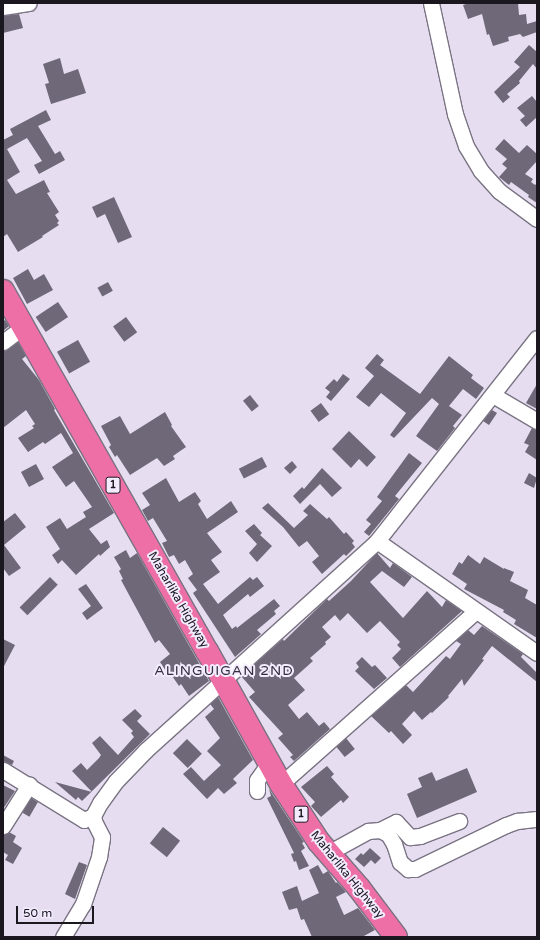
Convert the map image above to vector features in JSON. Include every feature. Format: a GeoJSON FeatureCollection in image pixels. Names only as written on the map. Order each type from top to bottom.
{"type":"FeatureCollection","features":[{"type":"Feature","properties":{"kind":"highway","name":"Maharlika Highway"},"geometry":{"type":"LineString","coordinates":[[3,291],[281,784],[328,853],[359,888],[396,937]]}},
{"type":"Feature","properties":{"kind":"street"},"geometry":{"type":"LineString","coordinates":[[3,7],[28,3]]}},
{"type":"Feature","properties":{"kind":"street"},"geometry":{"type":"LineString","coordinates":[[431,3],[455,114],[466,146],[481,171],[499,191],[537,219]]}},
{"type":"Feature","properties":{"kind":"street"},"geometry":{"type":"LineString","coordinates":[[3,342],[23,327]]}},
{"type":"Feature","properties":{"kind":"street"},"geometry":{"type":"LineString","coordinates":[[3,770],[84,820],[93,816],[100,803],[116,781],[146,750],[377,541],[537,338]]}},
{"type":"Feature","properties":{"kind":"street"},"geometry":{"type":"LineString","coordinates":[[493,395],[537,421]]}},
{"type":"Feature","properties":{"kind":"street"},"geometry":{"type":"LineString","coordinates":[[377,541],[475,612],[537,653]]}},
{"type":"Feature","properties":{"kind":"street"},"geometry":{"type":"LineString","coordinates":[[281,784],[475,612]]}},
{"type":"Feature","properties":{"kind":"street"},"geometry":{"type":"LineString","coordinates":[[257,791],[257,780],[269,763]]}},
{"type":"Feature","properties":{"kind":"street"},"geometry":{"type":"LineString","coordinates":[[3,826],[29,785]]}},
{"type":"Feature","properties":{"kind":"street"},"geometry":{"type":"LineString","coordinates":[[63,937],[82,904],[99,857],[102,837],[93,816]]}},
{"type":"Feature","properties":{"kind":"street"},"geometry":{"type":"LineString","coordinates":[[380,830],[388,834],[394,844],[400,862],[408,869],[415,869],[506,825],[517,821],[537,819]]}},
{"type":"Feature","properties":{"kind":"street"},"geometry":{"type":"LineString","coordinates":[[328,853],[368,831],[380,830],[396,822],[410,837],[420,836],[459,820]]}},
{"type":"Feature","properties":{"kind":"building"},"geometry":{"type":"Polygon","coordinates":[[[469,3],[518,3],[519,15],[526,14],[527,24],[537,21],[537,32],[523,37],[520,34],[508,37],[509,41],[493,46],[489,34],[487,35],[482,14],[468,19],[463,5],[469,3]]]}},
{"type":"Feature","properties":{"kind":"building"},"geometry":{"type":"Polygon","coordinates":[[[19,14],[23,28],[3,33],[3,16],[19,14]]]}},
{"type":"Feature","properties":{"kind":"building"},"geometry":{"type":"Polygon","coordinates":[[[529,45],[537,52],[537,69],[533,64],[519,81],[520,83],[507,94],[510,97],[503,103],[494,92],[520,67],[514,62],[529,45]]]}},
{"type":"Feature","properties":{"kind":"building"},"geometry":{"type":"Polygon","coordinates":[[[60,58],[64,74],[78,69],[86,93],[51,104],[45,84],[49,83],[43,64],[60,58]]]}},
{"type":"Feature","properties":{"kind":"building"},"geometry":{"type":"Polygon","coordinates":[[[532,96],[537,102],[537,117],[526,127],[520,120],[525,116],[517,108],[532,96]]]}},
{"type":"Feature","properties":{"kind":"building"},"geometry":{"type":"Polygon","coordinates":[[[46,110],[51,120],[38,126],[55,154],[60,151],[65,160],[39,174],[34,165],[42,161],[27,138],[7,149],[20,172],[7,180],[16,194],[44,180],[50,192],[47,193],[59,212],[55,215],[59,221],[57,223],[59,225],[42,236],[43,237],[18,252],[7,234],[3,237],[3,140],[13,135],[10,129],[46,110]]]}},
{"type":"Feature","properties":{"kind":"building"},"geometry":{"type":"Polygon","coordinates":[[[504,139],[519,153],[527,145],[537,154],[537,161],[525,174],[533,179],[531,182],[535,185],[537,183],[537,203],[511,182],[509,185],[499,177],[507,168],[502,164],[507,159],[495,149],[504,139]]]}},
{"type":"Feature","properties":{"kind":"building"},"geometry":{"type":"Polygon","coordinates":[[[114,197],[132,237],[118,243],[105,214],[97,218],[92,207],[114,197]]]}},
{"type":"Feature","properties":{"kind":"building"},"geometry":{"type":"Polygon","coordinates":[[[28,269],[34,280],[44,274],[53,290],[27,304],[13,278],[28,269]]]}},
{"type":"Feature","properties":{"kind":"building"},"geometry":{"type":"Polygon","coordinates":[[[108,282],[113,291],[102,297],[98,288],[108,282]]]}},
{"type":"Feature","properties":{"kind":"building"},"geometry":{"type":"Polygon","coordinates":[[[58,302],[68,317],[46,332],[36,317],[58,302]]]}},
{"type":"Feature","properties":{"kind":"building"},"geometry":{"type":"Polygon","coordinates":[[[126,317],[137,332],[124,342],[113,326],[126,317]]]}},
{"type":"Feature","properties":{"kind":"building"},"geometry":{"type":"Polygon","coordinates":[[[5,320],[9,326],[3,331],[3,321],[5,320]]]}},
{"type":"Feature","properties":{"kind":"building"},"geometry":{"type":"Polygon","coordinates":[[[78,340],[90,362],[69,374],[57,352],[78,340]]]}},
{"type":"Feature","properties":{"kind":"building"},"geometry":{"type":"Polygon","coordinates":[[[18,342],[26,356],[22,359],[39,380],[55,409],[54,410],[114,513],[89,529],[101,544],[107,540],[110,547],[100,556],[99,554],[76,575],[62,560],[58,564],[52,555],[60,549],[46,527],[60,518],[67,529],[86,517],[83,512],[92,507],[74,481],[66,487],[52,467],[73,453],[61,433],[45,444],[43,442],[28,452],[18,438],[34,428],[32,426],[35,424],[26,410],[3,428],[3,351],[18,342]]]}},
{"type":"Feature","properties":{"kind":"building"},"geometry":{"type":"Polygon","coordinates":[[[377,354],[384,360],[380,365],[420,394],[449,356],[473,375],[471,378],[484,388],[476,399],[463,389],[449,406],[462,415],[453,426],[455,428],[437,451],[416,436],[439,404],[432,398],[394,438],[390,435],[406,413],[381,393],[369,407],[356,397],[374,376],[365,368],[377,354]]]}},
{"type":"Feature","properties":{"kind":"building"},"geometry":{"type":"Polygon","coordinates":[[[343,374],[350,379],[331,401],[326,397],[330,392],[325,388],[334,379],[337,382],[343,374]]]}},
{"type":"Feature","properties":{"kind":"building"},"geometry":{"type":"Polygon","coordinates":[[[537,384],[537,409],[526,403],[537,384]]]}},
{"type":"Feature","properties":{"kind":"building"},"geometry":{"type":"Polygon","coordinates":[[[250,395],[259,406],[252,412],[243,401],[250,395]]]}},
{"type":"Feature","properties":{"kind":"building"},"geometry":{"type":"Polygon","coordinates":[[[321,403],[329,414],[319,422],[310,411],[321,403]]]}},
{"type":"Feature","properties":{"kind":"building"},"geometry":{"type":"Polygon","coordinates":[[[492,410],[497,413],[489,425],[483,421],[492,410]]]}},
{"type":"Feature","properties":{"kind":"building"},"geometry":{"type":"Polygon","coordinates":[[[165,412],[172,425],[171,426],[186,447],[173,456],[175,459],[164,466],[157,458],[130,475],[117,455],[115,457],[109,447],[111,445],[101,426],[120,416],[130,434],[165,412]]]}},
{"type":"Feature","properties":{"kind":"building"},"geometry":{"type":"Polygon","coordinates":[[[532,428],[537,430],[537,460],[525,452],[529,445],[524,443],[532,428]]]}},
{"type":"Feature","properties":{"kind":"building"},"geometry":{"type":"Polygon","coordinates":[[[349,431],[376,457],[367,467],[359,459],[351,468],[332,449],[349,431]]]}},
{"type":"Feature","properties":{"kind":"building"},"geometry":{"type":"Polygon","coordinates":[[[409,453],[422,463],[395,496],[399,499],[369,536],[364,532],[371,524],[366,520],[382,501],[377,497],[409,453]]]}},
{"type":"Feature","properties":{"kind":"building"},"geometry":{"type":"Polygon","coordinates":[[[262,457],[267,467],[244,479],[239,469],[262,457]]]}},
{"type":"Feature","properties":{"kind":"building"},"geometry":{"type":"Polygon","coordinates":[[[292,461],[297,467],[290,474],[284,468],[292,461]]]}},
{"type":"Feature","properties":{"kind":"building"},"geometry":{"type":"Polygon","coordinates":[[[36,464],[44,479],[29,487],[21,472],[36,464]]]}},
{"type":"Feature","properties":{"kind":"building"},"geometry":{"type":"Polygon","coordinates":[[[322,468],[342,488],[332,497],[320,484],[300,504],[293,496],[302,487],[304,489],[322,468]]]}},
{"type":"Feature","properties":{"kind":"building"},"geometry":{"type":"Polygon","coordinates":[[[529,473],[537,478],[534,488],[524,483],[529,473]]]}},
{"type":"Feature","properties":{"kind":"building"},"geometry":{"type":"Polygon","coordinates":[[[166,478],[179,502],[195,492],[201,501],[198,504],[207,519],[231,501],[238,512],[207,533],[222,552],[211,560],[220,572],[203,584],[218,604],[250,577],[253,580],[257,577],[264,586],[250,597],[248,594],[223,615],[232,629],[236,626],[237,628],[274,599],[280,606],[274,611],[276,614],[257,630],[261,634],[235,657],[193,593],[197,590],[188,578],[193,574],[185,560],[179,564],[174,555],[169,557],[162,543],[167,541],[153,518],[148,521],[142,510],[150,505],[142,493],[166,478]]]}},
{"type":"Feature","properties":{"kind":"building"},"geometry":{"type":"Polygon","coordinates":[[[268,503],[294,528],[308,515],[303,511],[310,504],[327,519],[329,517],[344,534],[346,532],[354,541],[352,543],[355,547],[346,556],[344,554],[322,574],[312,562],[319,556],[307,541],[299,547],[283,527],[262,508],[268,503]]]}},
{"type":"Feature","properties":{"kind":"building"},"geometry":{"type":"Polygon","coordinates":[[[15,513],[26,527],[4,545],[21,568],[9,576],[3,568],[3,522],[15,513]]]}},
{"type":"Feature","properties":{"kind":"building"},"geometry":{"type":"Polygon","coordinates":[[[254,524],[262,533],[260,535],[272,546],[257,562],[249,553],[257,544],[245,531],[254,524]]]}},
{"type":"Feature","properties":{"kind":"building"},"geometry":{"type":"Polygon","coordinates":[[[126,550],[130,558],[137,553],[209,681],[189,696],[181,684],[179,686],[168,670],[166,671],[160,662],[170,654],[159,640],[155,643],[121,580],[123,579],[119,571],[121,569],[114,557],[126,550]]]}},
{"type":"Feature","properties":{"kind":"building"},"geometry":{"type":"Polygon","coordinates":[[[377,553],[390,568],[393,563],[412,577],[404,587],[382,571],[370,582],[403,618],[427,591],[442,607],[446,600],[462,611],[400,667],[392,658],[401,649],[397,645],[400,642],[380,621],[367,633],[348,613],[340,621],[335,615],[322,627],[331,637],[325,642],[326,644],[310,658],[313,661],[294,678],[305,690],[288,705],[299,719],[307,712],[319,726],[324,722],[330,729],[294,761],[290,757],[293,755],[278,738],[283,734],[249,697],[255,692],[241,676],[283,639],[284,641],[327,599],[329,601],[351,581],[377,553]]]}},
{"type":"Feature","properties":{"kind":"building"},"geometry":{"type":"Polygon","coordinates":[[[468,555],[480,564],[484,557],[504,569],[514,572],[510,581],[528,590],[525,598],[537,605],[537,638],[514,624],[516,620],[503,612],[504,610],[464,589],[467,584],[452,574],[459,562],[462,564],[468,555]]]}},
{"type":"Feature","properties":{"kind":"building"},"geometry":{"type":"Polygon","coordinates":[[[50,577],[58,585],[27,615],[20,607],[50,577]]]}},
{"type":"Feature","properties":{"kind":"building"},"geometry":{"type":"Polygon","coordinates":[[[86,584],[103,608],[87,620],[82,613],[91,606],[78,589],[86,584]]]}},
{"type":"Feature","properties":{"kind":"building"},"geometry":{"type":"Polygon","coordinates":[[[482,626],[523,654],[521,657],[537,673],[537,682],[492,646],[482,659],[484,660],[464,686],[462,679],[448,696],[449,697],[432,713],[431,712],[422,720],[414,711],[402,724],[412,735],[403,744],[391,731],[389,733],[371,716],[406,685],[413,692],[446,656],[450,659],[461,644],[456,641],[468,630],[474,635],[482,626]]]}},
{"type":"Feature","properties":{"kind":"building"},"geometry":{"type":"Polygon","coordinates":[[[3,639],[15,645],[3,668],[3,639]]]}},
{"type":"Feature","properties":{"kind":"building"},"geometry":{"type":"Polygon","coordinates":[[[362,657],[372,667],[375,665],[387,678],[374,689],[355,671],[359,667],[356,663],[362,657]]]}},
{"type":"Feature","properties":{"kind":"building"},"geometry":{"type":"Polygon","coordinates":[[[218,697],[253,760],[233,779],[237,783],[224,794],[218,788],[207,799],[183,774],[191,767],[204,781],[221,765],[207,751],[220,738],[205,717],[214,709],[210,704],[218,697]]]}},
{"type":"Feature","properties":{"kind":"building"},"geometry":{"type":"Polygon","coordinates":[[[135,709],[142,716],[137,721],[150,734],[92,792],[72,771],[81,763],[87,770],[99,758],[101,755],[92,743],[100,736],[118,755],[134,737],[131,733],[133,731],[122,720],[135,709]]]}},
{"type":"Feature","properties":{"kind":"building"},"geometry":{"type":"Polygon","coordinates":[[[346,738],[355,749],[345,757],[336,746],[346,738]]]}},
{"type":"Feature","properties":{"kind":"building"},"geometry":{"type":"Polygon","coordinates":[[[187,739],[202,754],[188,768],[173,753],[187,739]]]}},
{"type":"Feature","properties":{"kind":"building"},"geometry":{"type":"Polygon","coordinates":[[[3,755],[14,761],[12,765],[3,761],[3,755]]]}},
{"type":"Feature","properties":{"kind":"building"},"geometry":{"type":"Polygon","coordinates":[[[327,766],[334,774],[331,777],[349,797],[343,803],[341,800],[321,817],[311,806],[315,802],[301,787],[327,766]]]}},
{"type":"Feature","properties":{"kind":"building"},"geometry":{"type":"Polygon","coordinates":[[[467,768],[477,792],[417,818],[407,794],[422,787],[418,778],[432,772],[436,781],[467,768]]]}},
{"type":"Feature","properties":{"kind":"building"},"geometry":{"type":"Polygon","coordinates":[[[55,782],[91,792],[82,801],[78,797],[76,800],[55,782]]]}},
{"type":"Feature","properties":{"kind":"building"},"geometry":{"type":"Polygon","coordinates":[[[3,785],[15,791],[3,809],[3,785]]]}},
{"type":"Feature","properties":{"kind":"building"},"geometry":{"type":"Polygon","coordinates":[[[269,789],[304,842],[302,843],[305,848],[301,851],[309,866],[299,870],[296,861],[294,862],[291,854],[294,853],[267,798],[271,796],[269,789]]]}},
{"type":"Feature","properties":{"kind":"building"},"geometry":{"type":"Polygon","coordinates":[[[31,798],[38,802],[29,817],[22,813],[31,798]]]}},
{"type":"Feature","properties":{"kind":"building"},"geometry":{"type":"Polygon","coordinates":[[[163,827],[180,841],[167,857],[150,843],[163,827]]]}},
{"type":"Feature","properties":{"kind":"building"},"geometry":{"type":"Polygon","coordinates":[[[9,832],[16,836],[13,842],[22,848],[13,864],[5,860],[8,855],[3,852],[3,835],[9,832]]]}},
{"type":"Feature","properties":{"kind":"building"},"geometry":{"type":"Polygon","coordinates":[[[370,848],[381,858],[375,864],[371,860],[364,867],[355,859],[361,853],[363,855],[370,848]]]}},
{"type":"Feature","properties":{"kind":"building"},"geometry":{"type":"Polygon","coordinates":[[[79,862],[87,865],[75,899],[65,894],[79,862]]]}},
{"type":"Feature","properties":{"kind":"building"},"geometry":{"type":"Polygon","coordinates":[[[318,865],[323,874],[328,871],[336,883],[337,882],[346,892],[336,897],[344,915],[358,908],[375,930],[362,937],[312,937],[304,919],[301,920],[297,908],[289,910],[282,892],[297,886],[302,901],[319,893],[309,870],[318,865]]]}},
{"type":"Feature","properties":{"kind":"district","name":"ALINGUIGAN 2ND"},"geometry":{"type":"Point","coordinates":[224,671]}}]}
